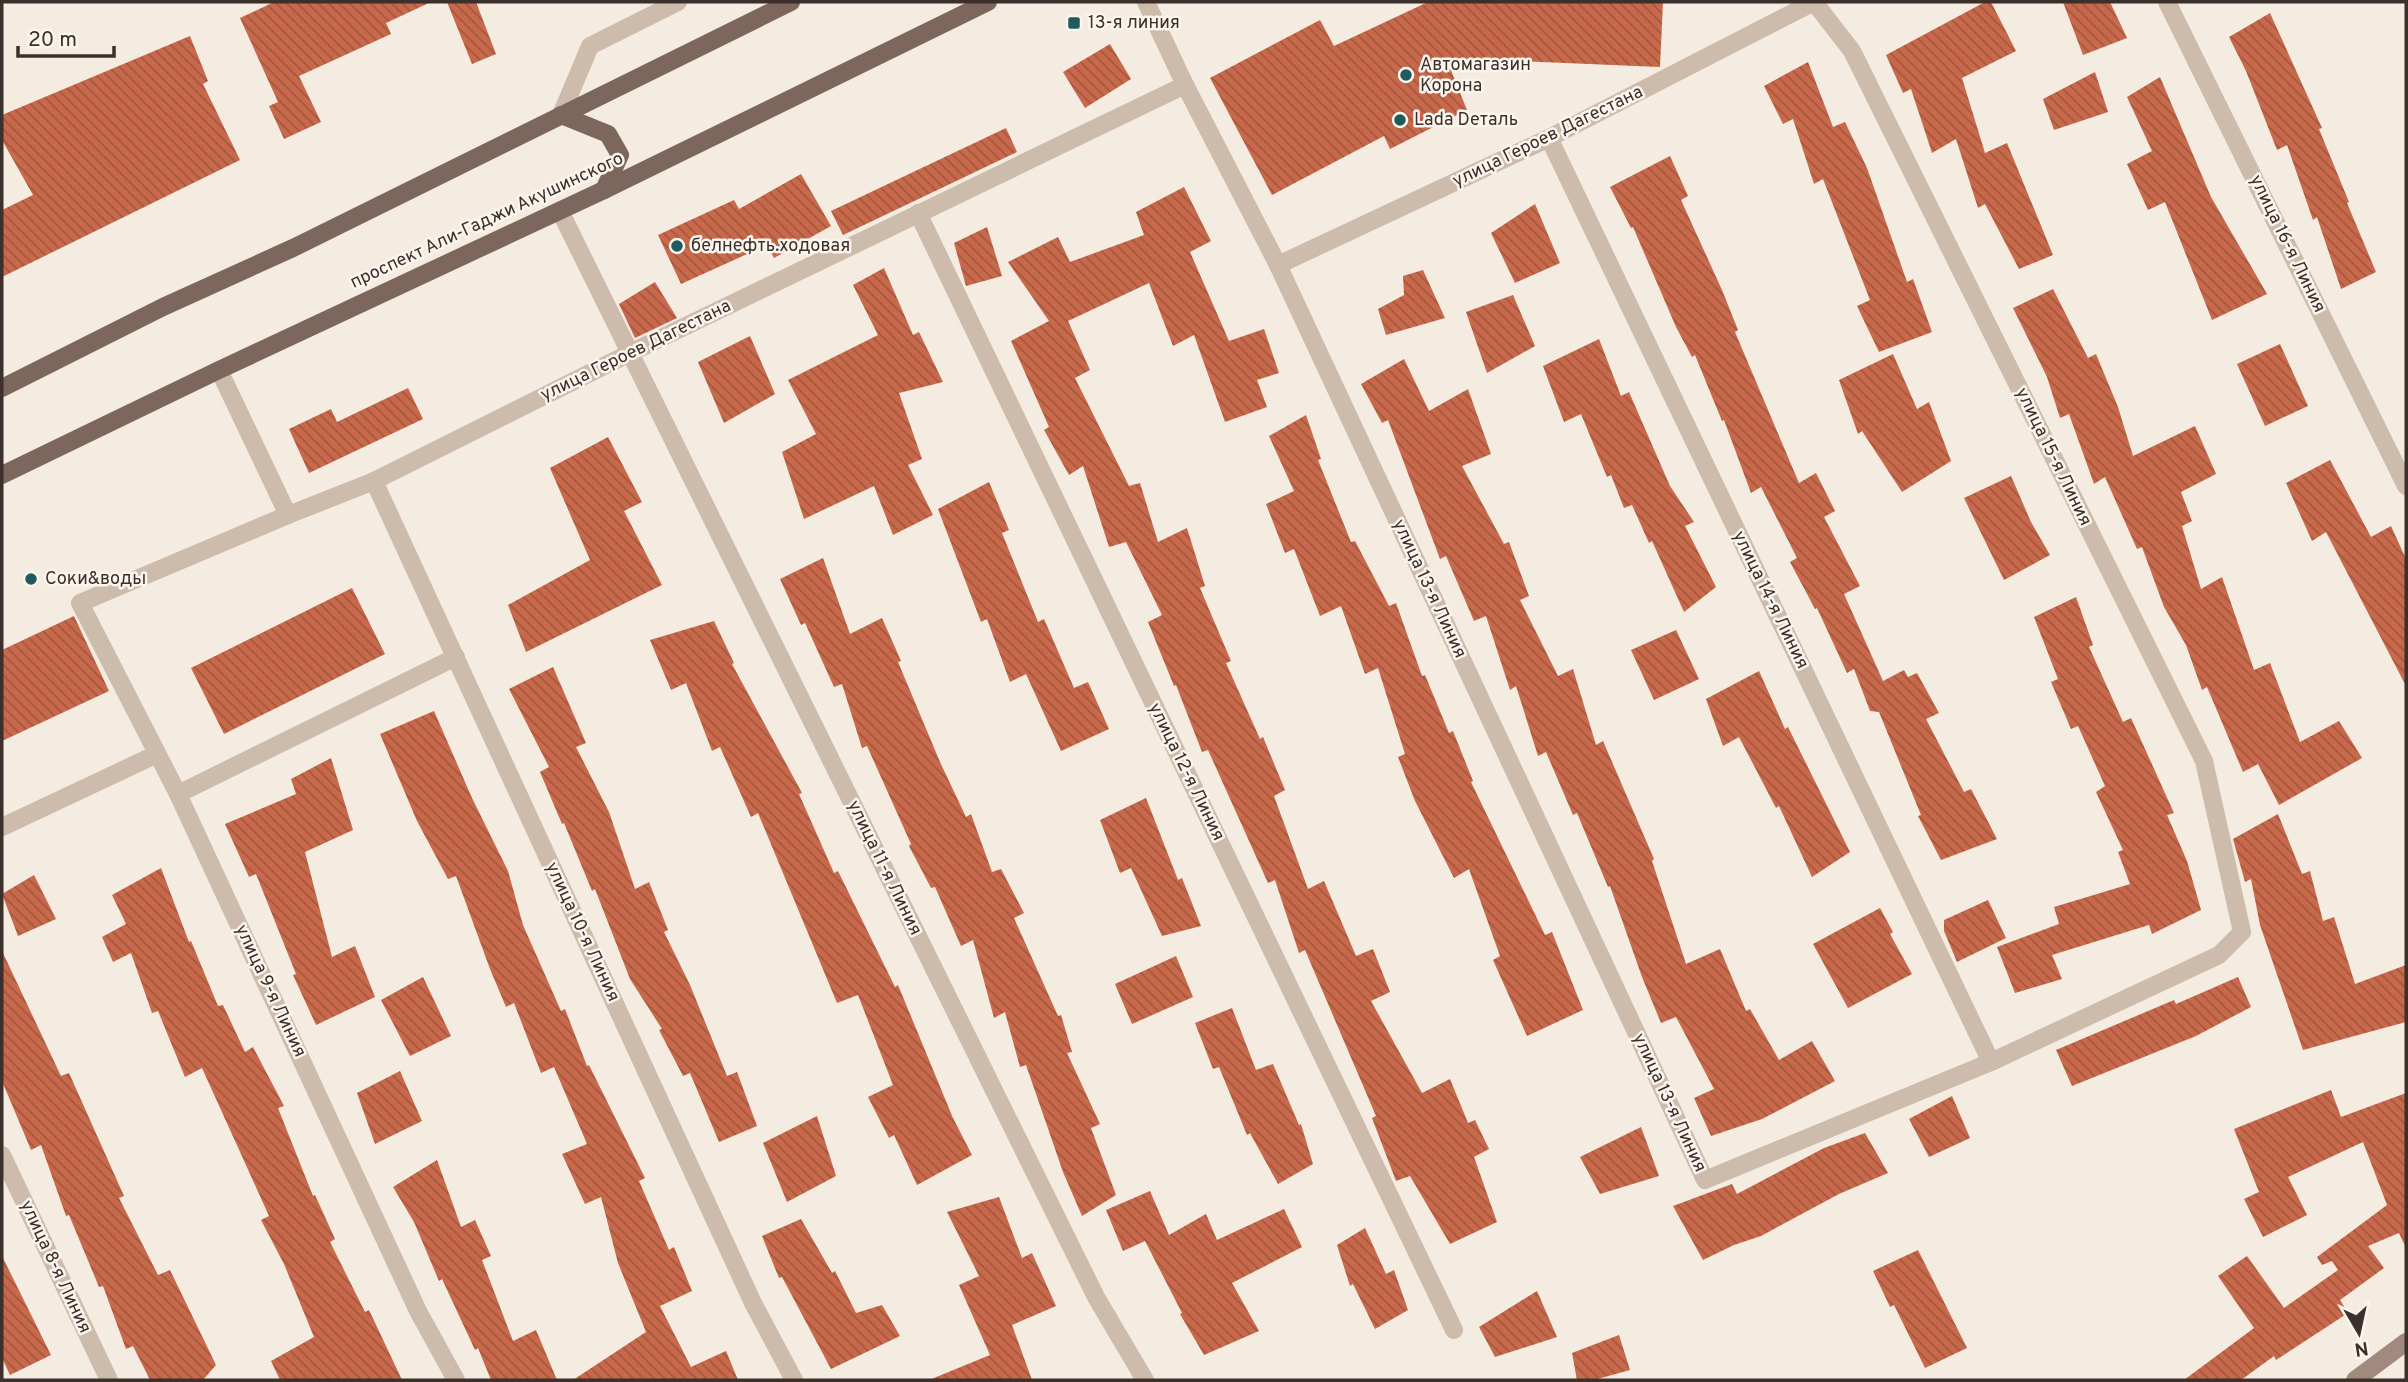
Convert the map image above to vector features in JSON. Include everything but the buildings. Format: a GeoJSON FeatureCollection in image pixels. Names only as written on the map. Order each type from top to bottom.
{"type":"FeatureCollection","features":[{"type":"Feature","properties":{"kind":"main road"},"geometry":{"type":"LineString","coordinates":[[2,388],[163,307],[293,248],[791,2]]}},
{"type":"Feature","properties":{"kind":"main road","name":"проспект Али-Гаджи Акушинского"},"geometry":{"type":"LineString","coordinates":[[2,475],[604,190],[988,2]]}},
{"type":"Feature","properties":{"kind":"main road"},"geometry":{"type":"LineString","coordinates":[[561,115],[608,134],[620,155],[604,190]]}},
{"type":"Feature","properties":{"kind":"main road"},"geometry":{"type":"LineString","coordinates":[[2356,1380],[2406,1342]]}},
{"type":"Feature","properties":{"kind":"street"},"geometry":{"type":"LineString","coordinates":[[561,115],[590,46],[678,2]]}},
{"type":"Feature","properties":{"kind":"street","name":"улица 13-я Линия"},"geometry":{"type":"LineString","coordinates":[[1146,2],[1185,85],[1278,265],[1704,1180],[1991,1062]]}},
{"type":"Feature","properties":{"kind":"street","name":"улица Героев Дагестана"},"geometry":{"type":"LineString","coordinates":[[1278,265],[1549,138],[1814,2]]}},
{"type":"Feature","properties":{"kind":"street","name":"улица 15-я Линия"},"geometry":{"type":"LineString","coordinates":[[1814,2],[1852,51],[2204,761],[2242,932],[2219,955],[1991,1062]]}},
{"type":"Feature","properties":{"kind":"street","name":"улица 16-я Линия"},"geometry":{"type":"LineString","coordinates":[[2167,2],[2406,486]]}},
{"type":"Feature","properties":{"kind":"street","name":"улица Героев Дагестана"},"geometry":{"type":"LineString","coordinates":[[80,603],[374,481],[630,353],[1185,85]]}},
{"type":"Feature","properties":{"kind":"street","name":"улица 14-я Линия"},"geometry":{"type":"LineString","coordinates":[[1549,138],[1991,1062]]}},
{"type":"Feature","properties":{"kind":"street","name":"улица 11-я Линия"},"geometry":{"type":"LineString","coordinates":[[560,211],[1096,1297],[1145,1380]]}},
{"type":"Feature","properties":{"kind":"street","name":"улица 12-я Линия"},"geometry":{"type":"LineString","coordinates":[[918,213],[1454,1331]]}},
{"type":"Feature","properties":{"kind":"street"},"geometry":{"type":"LineString","coordinates":[[219,370],[288,515]]}},
{"type":"Feature","properties":{"kind":"street","name":"улица 10-я Линия"},"geometry":{"type":"LineString","coordinates":[[374,481],[753,1303],[794,1380]]}},
{"type":"Feature","properties":{"kind":"street","name":"улица 9-я Линия"},"geometry":{"type":"LineString","coordinates":[[80,603],[178,794],[418,1311],[456,1380]]}},
{"type":"Feature","properties":{"kind":"street"},"geometry":{"type":"LineString","coordinates":[[178,794],[456,657]]}},
{"type":"Feature","properties":{"kind":"street"},"geometry":{"type":"LineString","coordinates":[[2,827],[158,754]]}},
{"type":"Feature","properties":{"kind":"street","name":"улица 8-я Линия"},"geometry":{"type":"LineString","coordinates":[[2,1155],[109,1380]]}},
{"type":"Feature","properties":{"kind":"place","name":"13-я линия"},"geometry":{"type":"Point","coordinates":[1074,23]}},
{"type":"Feature","properties":{"kind":"place","name":"Автомагазин Корона"},"geometry":{"type":"Point","coordinates":[1406,75]}},
{"type":"Feature","properties":{"kind":"place","name":"Lada Dеталь"},"geometry":{"type":"Point","coordinates":[1400,120]}},
{"type":"Feature","properties":{"kind":"place","name":"белнефть.ходовая"},"geometry":{"type":"Point","coordinates":[677,246]}},
{"type":"Feature","properties":{"kind":"place","name":"Соки&воды"},"geometry":{"type":"Point","coordinates":[31,579]}}]}
